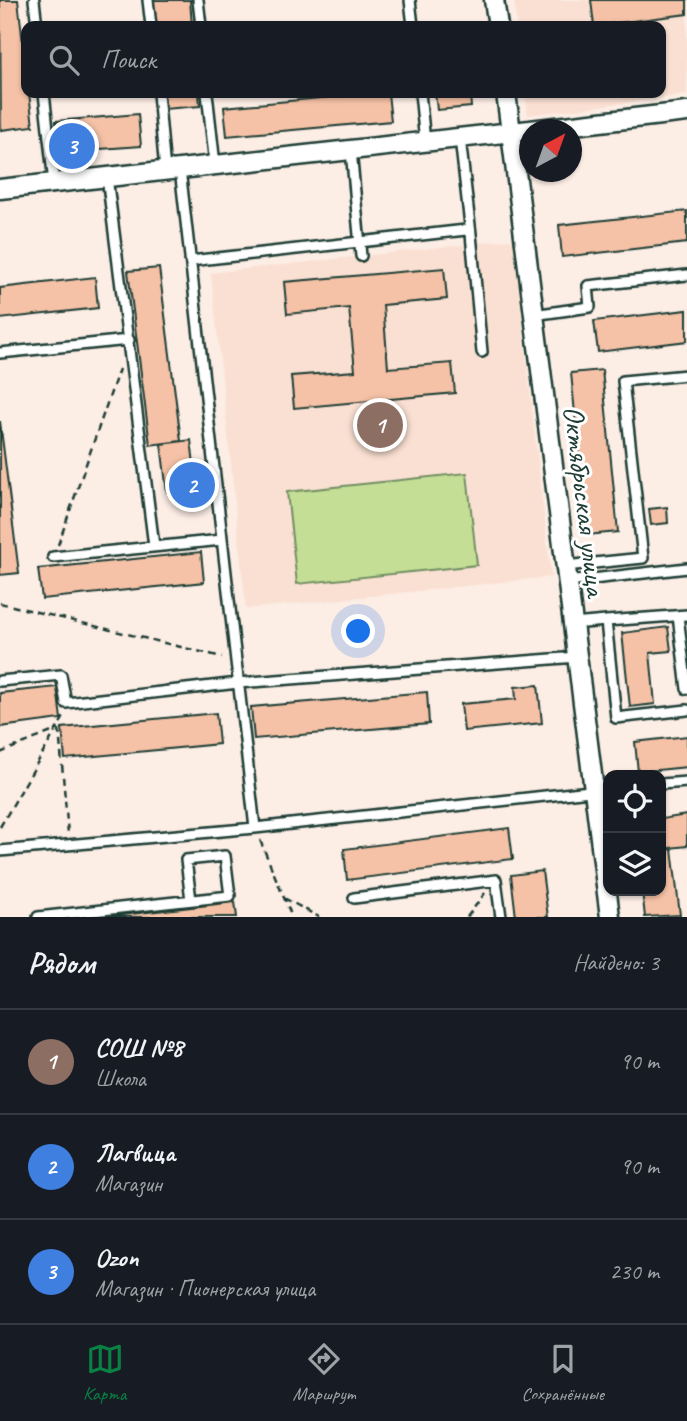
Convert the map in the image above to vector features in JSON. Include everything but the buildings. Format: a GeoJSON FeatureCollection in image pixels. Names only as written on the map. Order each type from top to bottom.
{"type":"FeatureCollection","features":[{"type":"Feature","properties":{"kind":"street"},"geometry":{"type":"LineString","coordinates":[[494,0],[497,21]]}},
{"type":"Feature","properties":{"kind":"street","name":"Октябрьская улица"},"geometry":{"type":"LineString","coordinates":[[506,98],[577,657],[601,790],[610,917]]}},
{"type":"Feature","properties":{"kind":"street"},"geometry":{"type":"LineString","coordinates":[[582,124],[687,112]]}},
{"type":"Feature","properties":{"kind":"street"},"geometry":{"type":"LineString","coordinates":[[0,189],[519,131]]}},
{"type":"Feature","properties":{"kind":"lane"},"geometry":{"type":"LineString","coordinates":[[34,0],[36,21]]}},
{"type":"Feature","properties":{"kind":"lane"},"geometry":{"type":"LineString","coordinates":[[148,0],[150,21]]}},
{"type":"Feature","properties":{"kind":"lane"},"geometry":{"type":"LineString","coordinates":[[198,0],[200,21]]}},
{"type":"Feature","properties":{"kind":"lane"},"geometry":{"type":"LineString","coordinates":[[410,0],[412,21]]}},
{"type":"Feature","properties":{"kind":"lane"},"geometry":{"type":"LineString","coordinates":[[45,98],[54,183]]}},
{"type":"Feature","properties":{"kind":"lane"},"geometry":{"type":"LineString","coordinates":[[159,98],[190,261],[255,828]]}},
{"type":"Feature","properties":{"kind":"lane"},"geometry":{"type":"LineString","coordinates":[[208,98],[215,165]]}},
{"type":"Feature","properties":{"kind":"lane"},"geometry":{"type":"LineString","coordinates":[[421,98],[425,142]]}},
{"type":"Feature","properties":{"kind":"lane"},"geometry":{"type":"LineString","coordinates":[[460,138],[482,352]]}},
{"type":"Feature","properties":{"kind":"lane"},"geometry":{"type":"LineString","coordinates":[[351,150],[361,256]]}},
{"type":"Feature","properties":{"kind":"lane"},"geometry":{"type":"LineString","coordinates":[[107,177],[154,546]]}},
{"type":"Feature","properties":{"kind":"lane"},"geometry":{"type":"LineString","coordinates":[[190,261],[466,230],[471,234]]}},
{"type":"Feature","properties":{"kind":"lane"},"geometry":{"type":"LineString","coordinates":[[533,315],[590,307],[588,286],[687,275]]}},
{"type":"Feature","properties":{"kind":"lane"},"geometry":{"type":"LineString","coordinates":[[0,353],[129,340]]}},
{"type":"Feature","properties":{"kind":"lane"},"geometry":{"type":"LineString","coordinates":[[566,574],[643,558],[623,381],[687,374]]}},
{"type":"Feature","properties":{"kind":"lane"},"geometry":{"type":"LineString","coordinates":[[53,558],[222,540]]}},
{"type":"Feature","properties":{"kind":"lane"},"geometry":{"type":"LineString","coordinates":[[566,574],[687,568]]}},
{"type":"Feature","properties":{"kind":"lane"},"geometry":{"type":"LineString","coordinates":[[573,624],[682,615],[687,689]]}},
{"type":"Feature","properties":{"kind":"lane"},"geometry":{"type":"LineString","coordinates":[[606,621],[616,718],[687,710]]}},
{"type":"Feature","properties":{"kind":"lane"},"geometry":{"type":"LineString","coordinates":[[0,681],[61,674],[66,703],[238,683],[577,657]]}},
{"type":"Feature","properties":{"kind":"lane"},"geometry":{"type":"LineString","coordinates":[[666,784],[687,782]]}},
{"type":"Feature","properties":{"kind":"lane"},"geometry":{"type":"LineString","coordinates":[[0,851],[255,828],[601,790]]}},
{"type":"Feature","properties":{"kind":"lane"},"geometry":{"type":"LineString","coordinates":[[38,917],[230,896],[225,856],[186,860],[191,900]]}},
{"type":"Feature","properties":{"kind":"lane"},"geometry":{"type":"LineString","coordinates":[[354,898],[496,880],[501,917]]}},
{"type":"Feature","properties":{"kind":"path"},"geometry":{"type":"LineString","coordinates":[[53,558],[120,365]]}},
{"type":"Feature","properties":{"kind":"path"},"geometry":{"type":"LineString","coordinates":[[0,603],[222,657]]}},
{"type":"Feature","properties":{"kind":"path"},"geometry":{"type":"LineString","coordinates":[[0,753],[59,729]]}},
{"type":"Feature","properties":{"kind":"path"},"geometry":{"type":"LineString","coordinates":[[0,827],[59,729]]}},
{"type":"Feature","properties":{"kind":"path"},"geometry":{"type":"LineString","coordinates":[[59,729],[69,845]]}},
{"type":"Feature","properties":{"kind":"path"},"geometry":{"type":"LineString","coordinates":[[255,828],[292,917]]}},
{"type":"Feature","properties":{"kind":"path"},"geometry":{"type":"LineString","coordinates":[[467,917],[496,880]]}},
{"type":"Feature","properties":{"kind":"path"},"geometry":{"type":"LineString","coordinates":[[284,898],[319,917]]}},
{"type":"Feature","properties":{"kind":"shaded area"},"geometry":{"type":"Polygon","coordinates":[[[514,0],[687,0],[687,95],[666,98],[666,21],[516,21],[514,0]]]}},
{"type":"Feature","properties":{"kind":"shaded area"},"geometry":{"type":"Polygon","coordinates":[[[526,98],[663,98],[528,115],[526,98]]]}},
{"type":"Feature","properties":{"kind":"shaded area"},"geometry":{"type":"Polygon","coordinates":[[[513,239],[551,577],[246,609],[211,273],[513,239]]]}},
{"type":"Feature","properties":{"kind":"green space"},"geometry":{"type":"Polygon","coordinates":[[[467,473],[477,565],[297,584],[287,492],[467,473]]]}},
{"type":"Feature","properties":{"kind":"place","name":"Ozon"},"geometry":{"type":"Point","coordinates":[72,146]}},
{"type":"Feature","properties":{"kind":"place","name":"СОШ №8"},"geometry":{"type":"Point","coordinates":[380,425]}},
{"type":"Feature","properties":{"kind":"place","name":"Лагвица"},"geometry":{"type":"Point","coordinates":[192,485]}}]}
